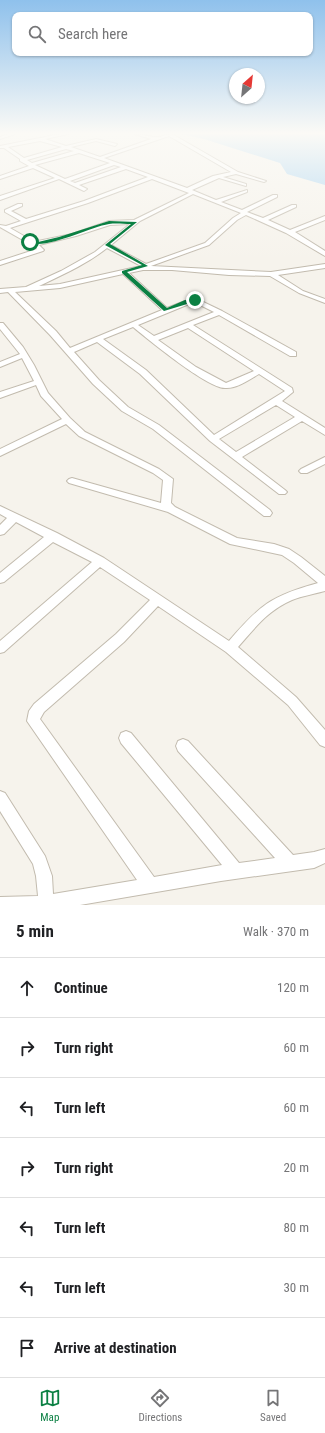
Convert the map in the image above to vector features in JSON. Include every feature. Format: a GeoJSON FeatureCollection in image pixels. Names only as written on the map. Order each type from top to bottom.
{"type":"FeatureCollection","features":[{"type":"Feature","properties":{"kind":"street"},"geometry":{"type":"LineString","coordinates":[[54,176],[84,189]]}},
{"type":"Feature","properties":{"kind":"street"},"geometry":{"type":"LineString","coordinates":[[64,181],[78,176]]}},
{"type":"Feature","properties":{"kind":"street"},"geometry":{"type":"LineString","coordinates":[[74,185],[99,176]]}},
{"type":"Feature","properties":{"kind":"street"},"geometry":{"type":"LineString","coordinates":[[26,289],[87,259],[135,222],[221,176]]}},
{"type":"Feature","properties":{"kind":"street"},"geometry":{"type":"LineString","coordinates":[[247,176],[264,181]]}},
{"type":"Feature","properties":{"kind":"street"},"geometry":{"type":"LineString","coordinates":[[3,228],[86,202],[152,177],[191,191],[291,232],[312,244],[325,254]]}},
{"type":"Feature","properties":{"kind":"street"},"geometry":{"type":"LineString","coordinates":[[218,177],[244,184]]}},
{"type":"Feature","properties":{"kind":"street"},"geometry":{"type":"LineString","coordinates":[[0,198],[58,178]]}},
{"type":"Feature","properties":{"kind":"street"},"geometry":{"type":"LineString","coordinates":[[217,202],[245,191]]}},
{"type":"Feature","properties":{"kind":"street"},"geometry":{"type":"LineString","coordinates":[[0,291],[60,286],[145,266],[207,244],[244,212],[275,196]]}},
{"type":"Feature","properties":{"kind":"street"},"geometry":{"type":"LineString","coordinates":[[20,205],[7,211],[25,221]]}},
{"type":"Feature","properties":{"kind":"street"},"geometry":{"type":"LineString","coordinates":[[263,220],[294,206]]}},
{"type":"Feature","properties":{"kind":"street"},"geometry":{"type":"LineString","coordinates":[[291,232],[325,218]]}},
{"type":"Feature","properties":{"kind":"street"},"geometry":{"type":"LineString","coordinates":[[34,243],[60,238],[109,223],[135,222]]}},
{"type":"Feature","properties":{"kind":"street"},"geometry":{"type":"LineString","coordinates":[[0,263],[41,250],[34,243],[3,228]]}},
{"type":"Feature","properties":{"kind":"street"},"geometry":{"type":"LineString","coordinates":[[107,245],[145,266]]}},
{"type":"Feature","properties":{"kind":"street"},"geometry":{"type":"LineString","coordinates":[[135,269],[172,268],[230,273],[271,274],[325,266]]}},
{"type":"Feature","properties":{"kind":"street"},"geometry":{"type":"LineString","coordinates":[[124,272],[166,310]]}},
{"type":"Feature","properties":{"kind":"street"},"geometry":{"type":"LineString","coordinates":[[271,274],[301,292],[325,301]]}},
{"type":"Feature","properties":{"kind":"street"},"geometry":{"type":"LineString","coordinates":[[10,291],[69,351],[96,382],[124,409],[156,427],[267,513]]}},
{"type":"Feature","properties":{"kind":"street"},"geometry":{"type":"LineString","coordinates":[[69,351],[166,310],[195,300],[220,312],[293,354]]}},
{"type":"Feature","properties":{"kind":"street"},"geometry":{"type":"LineString","coordinates":[[154,339],[220,312]]}},
{"type":"Feature","properties":{"kind":"street"},"geometry":{"type":"LineString","coordinates":[[0,324],[24,355],[44,394],[67,420],[82,434],[164,475],[168,479],[166,504],[172,510]]}},
{"type":"Feature","properties":{"kind":"street"},"geometry":{"type":"LineString","coordinates":[[133,324],[221,385],[231,385],[260,372]]}},
{"type":"Feature","properties":{"kind":"street"},"geometry":{"type":"LineString","coordinates":[[188,325],[289,390],[276,401],[213,439]]}},
{"type":"Feature","properties":{"kind":"street"},"geometry":{"type":"LineString","coordinates":[[98,339],[143,372],[213,439],[282,492]]}},
{"type":"Feature","properties":{"kind":"street"},"geometry":{"type":"LineString","coordinates":[[0,364],[24,355]]}},
{"type":"Feature","properties":{"kind":"street"},"geometry":{"type":"LineString","coordinates":[[0,395],[38,382]]}},
{"type":"Feature","properties":{"kind":"street"},"geometry":{"type":"LineString","coordinates":[[276,401],[325,432]]}},
{"type":"Feature","properties":{"kind":"street"},"geometry":{"type":"LineString","coordinates":[[236,456],[302,417]]}},
{"type":"Feature","properties":{"kind":"street"},"geometry":{"type":"LineString","coordinates":[[0,453],[67,420]]}},
{"type":"Feature","properties":{"kind":"street"},"geometry":{"type":"LineString","coordinates":[[304,471],[325,460]]}},
{"type":"Feature","properties":{"kind":"street"},"geometry":{"type":"LineString","coordinates":[[72,480],[172,510],[234,542],[245,545],[270,547],[289,553],[325,585]]}},
{"type":"Feature","properties":{"kind":"street"},"geometry":{"type":"LineString","coordinates":[[0,510],[100,561],[230,648],[292,701],[325,740]]}},
{"type":"Feature","properties":{"kind":"street"},"geometry":{"type":"LineString","coordinates":[[0,532],[15,517]]}},
{"type":"Feature","properties":{"kind":"street"},"geometry":{"type":"LineString","coordinates":[[0,579],[53,536]]}},
{"type":"Feature","properties":{"kind":"street"},"geometry":{"type":"LineString","coordinates":[[0,648],[100,561]]}},
{"type":"Feature","properties":{"kind":"street"},"geometry":{"type":"LineString","coordinates":[[230,648],[257,618],[282,599],[325,585]]}},
{"type":"Feature","properties":{"kind":"street"},"geometry":{"type":"LineString","coordinates":[[150,885],[33,721],[34,715],[39,708],[120,638],[158,599]]}},
{"type":"Feature","properties":{"kind":"street"},"geometry":{"type":"LineString","coordinates":[[126,738],[236,871]]}},
{"type":"Feature","properties":{"kind":"street"},"geometry":{"type":"LineString","coordinates":[[183,746],[290,863]]}},
{"type":"Feature","properties":{"kind":"street"},"geometry":{"type":"LineString","coordinates":[[0,798],[40,861],[46,904]]}},
{"type":"Feature","properties":{"kind":"street"},"geometry":{"type":"LineString","coordinates":[[0,905],[46,904],[150,885],[314,860],[325,856]]}},
{"type":"Feature","properties":{"kind":"water"},"geometry":{"type":"Polygon","coordinates":[[[295,176],[325,176],[325,185],[295,176]]]}},
{"type":"Feature","properties":{"kind":"route"},"geometry":{"type":"LineString","coordinates":[[30,242],[44,242],[84,232],[109,223],[135,222],[107,245],[145,266],[124,272],[166,310],[195,300]]}}]}
